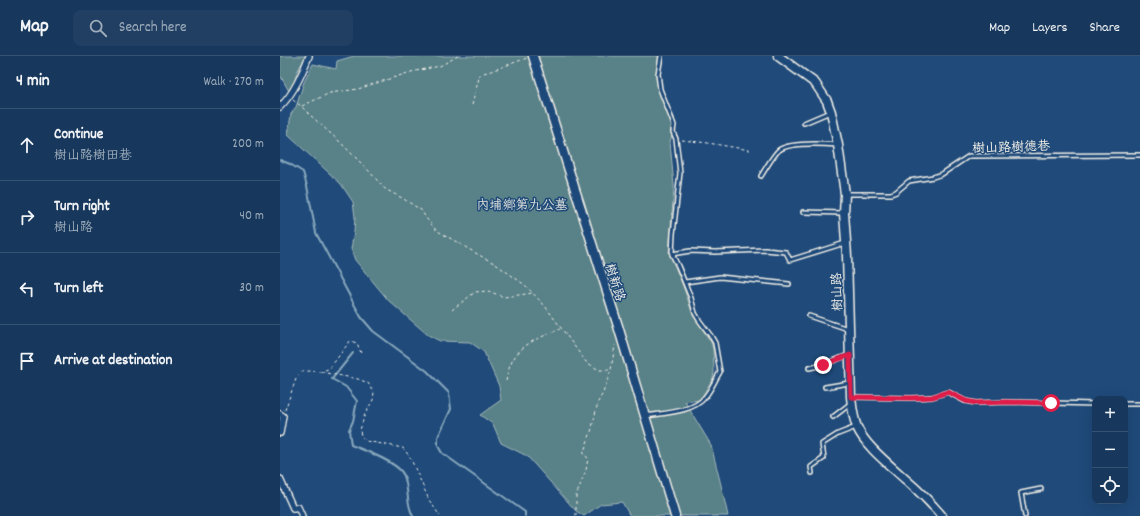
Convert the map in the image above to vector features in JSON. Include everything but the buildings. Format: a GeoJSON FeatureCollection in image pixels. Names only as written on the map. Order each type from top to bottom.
{"type":"FeatureCollection","features":[{"type":"Feature","properties":{"kind":"street"},"geometry":{"type":"LineString","coordinates":[[280,107],[295,87],[309,56]]}},
{"type":"Feature","properties":{"kind":"street","name":"樹新路"},"geometry":{"type":"LineString","coordinates":[[533,56],[618,326],[644,417],[675,516]]}},
{"type":"Feature","properties":{"kind":"street","name":"樹山路"},"geometry":{"type":"LineString","coordinates":[[778,56],[815,83],[827,101],[838,144],[845,194],[844,213],[851,400],[856,427],[864,440],[942,516]]}},
{"type":"Feature","properties":{"kind":"street"},"geometry":{"type":"LineString","coordinates":[[280,433],[281,415]]}},
{"type":"Feature","properties":{"kind":"street"},"geometry":{"type":"LineString","coordinates":[[280,479],[293,508],[298,506],[302,516]]}},
{"type":"Feature","properties":{"kind":"lane"},"geometry":{"type":"LineString","coordinates":[[644,417],[681,411],[694,406],[705,398],[720,372],[714,343],[711,336],[695,313],[685,282],[672,254],[680,173],[676,140],[673,132],[674,125],[660,89],[658,74],[661,56]]}},
{"type":"Feature","properties":{"kind":"lane"},"geometry":{"type":"LineString","coordinates":[[804,123],[831,112]]}},
{"type":"Feature","properties":{"kind":"lane"},"geometry":{"type":"LineString","coordinates":[[761,176],[778,150],[792,145],[838,144]]}},
{"type":"Feature","properties":{"kind":"lane","name":"樹山路樹德巷"},"geometry":{"type":"LineString","coordinates":[[845,194],[891,194],[896,192],[909,181],[942,174],[970,156],[1140,155]]}},
{"type":"Feature","properties":{"kind":"lane"},"geometry":{"type":"LineString","coordinates":[[803,212],[844,213]]}},
{"type":"Feature","properties":{"kind":"lane"},"geometry":{"type":"LineString","coordinates":[[672,254],[690,251],[715,252],[765,250],[786,252],[790,260],[846,242]]}},
{"type":"Feature","properties":{"kind":"lane"},"geometry":{"type":"LineString","coordinates":[[685,282],[720,277],[789,284]]}},
{"type":"Feature","properties":{"kind":"lane"},"geometry":{"type":"LineString","coordinates":[[809,316],[849,330]]}},
{"type":"Feature","properties":{"kind":"lane"},"geometry":{"type":"LineString","coordinates":[[809,368],[823,365],[850,355]]}},
{"type":"Feature","properties":{"kind":"lane"},"geometry":{"type":"LineString","coordinates":[[826,387],[851,382]]}},
{"type":"Feature","properties":{"kind":"lane"},"geometry":{"type":"LineString","coordinates":[[832,417],[851,400],[932,397],[948,392],[966,401],[976,403],[1006,402],[1092,404]]}},
{"type":"Feature","properties":{"kind":"lane"},"geometry":{"type":"LineString","coordinates":[[1128,404],[1140,404]]}},
{"type":"Feature","properties":{"kind":"lane"},"geometry":{"type":"LineString","coordinates":[[812,473],[811,467],[824,458],[822,444],[838,434],[856,427]]}},
{"type":"Feature","properties":{"kind":"lane"},"geometry":{"type":"LineString","coordinates":[[1025,516],[1021,493],[1041,490]]}},
{"type":"Feature","properties":{"kind":"path"},"geometry":{"type":"LineString","coordinates":[[301,106],[330,93],[358,89],[411,72],[440,66],[458,56]]}},
{"type":"Feature","properties":{"kind":"path"},"geometry":{"type":"LineString","coordinates":[[472,105],[480,74],[533,56]]}},
{"type":"Feature","properties":{"kind":"path"},"geometry":{"type":"LineString","coordinates":[[288,97],[301,106],[340,142],[384,189],[421,210],[436,230],[494,263],[525,285],[545,306],[586,362],[599,370],[611,370]]}},
{"type":"Feature","properties":{"kind":"path"},"geometry":{"type":"LineString","coordinates":[[676,140],[708,143],[750,150]]}},
{"type":"Feature","properties":{"kind":"path"},"geometry":{"type":"LineString","coordinates":[[452,310],[475,292],[488,292],[504,297],[533,293]]}},
{"type":"Feature","properties":{"kind":"path"},"geometry":{"type":"LineString","coordinates":[[506,381],[511,365],[519,352],[525,346],[538,338],[561,329]]}},
{"type":"Feature","properties":{"kind":"path"},"geometry":{"type":"LineString","coordinates":[[576,516],[576,496],[586,470],[588,458],[583,454],[591,432],[598,402],[603,393],[611,370],[616,341]]}},
{"type":"Feature","properties":{"kind":"path"},"geometry":{"type":"LineString","coordinates":[[321,372],[330,368],[350,342],[357,344],[361,353]]}},
{"type":"Feature","properties":{"kind":"path"},"geometry":{"type":"LineString","coordinates":[[281,415],[296,378],[302,372],[321,372],[358,379],[368,383],[374,392],[373,400],[360,430],[361,436],[366,441],[403,448],[410,457],[429,500],[440,516]]}},
{"type":"Feature","properties":{"kind":"green space"},"geometry":{"type":"Polygon","coordinates":[[[280,56],[306,56],[297,72],[293,88],[290,93],[280,75],[280,56]]]}},
{"type":"Feature","properties":{"kind":"green space","name":"內埔鄉第九公墓"},"geometry":{"type":"Polygon","coordinates":[[[354,56],[662,56],[659,74],[659,89],[674,117],[675,124],[670,142],[674,186],[669,253],[682,283],[693,315],[711,342],[713,349],[713,378],[700,400],[685,402],[711,445],[728,516],[630,516],[622,502],[601,504],[584,516],[576,511],[527,456],[501,443],[493,424],[480,415],[501,400],[499,386],[484,352],[470,342],[440,341],[428,335],[389,301],[355,260],[351,249],[355,217],[353,202],[341,184],[288,135],[291,114],[296,107],[304,82],[313,64],[336,69],[337,61],[354,56]]]}},
{"type":"Feature","properties":{"kind":"waterway"},"geometry":{"type":"LineString","coordinates":[[280,160],[303,172],[316,233],[361,317],[373,331],[427,371],[449,393],[451,409],[438,437],[438,446],[442,453],[525,512],[525,516]]}},
{"type":"Feature","properties":{"kind":"waterway"},"geometry":{"type":"LineString","coordinates":[[353,353],[332,379],[346,387],[357,401],[353,421],[349,430],[351,445],[389,462],[401,471],[406,481],[409,507],[413,516]]}},
{"type":"Feature","properties":{"kind":"route"},"geometry":{"type":"LineString","coordinates":[[823,365],[850,355],[851,397],[932,397],[948,392],[966,401],[976,403],[1051,403]]}}]}
